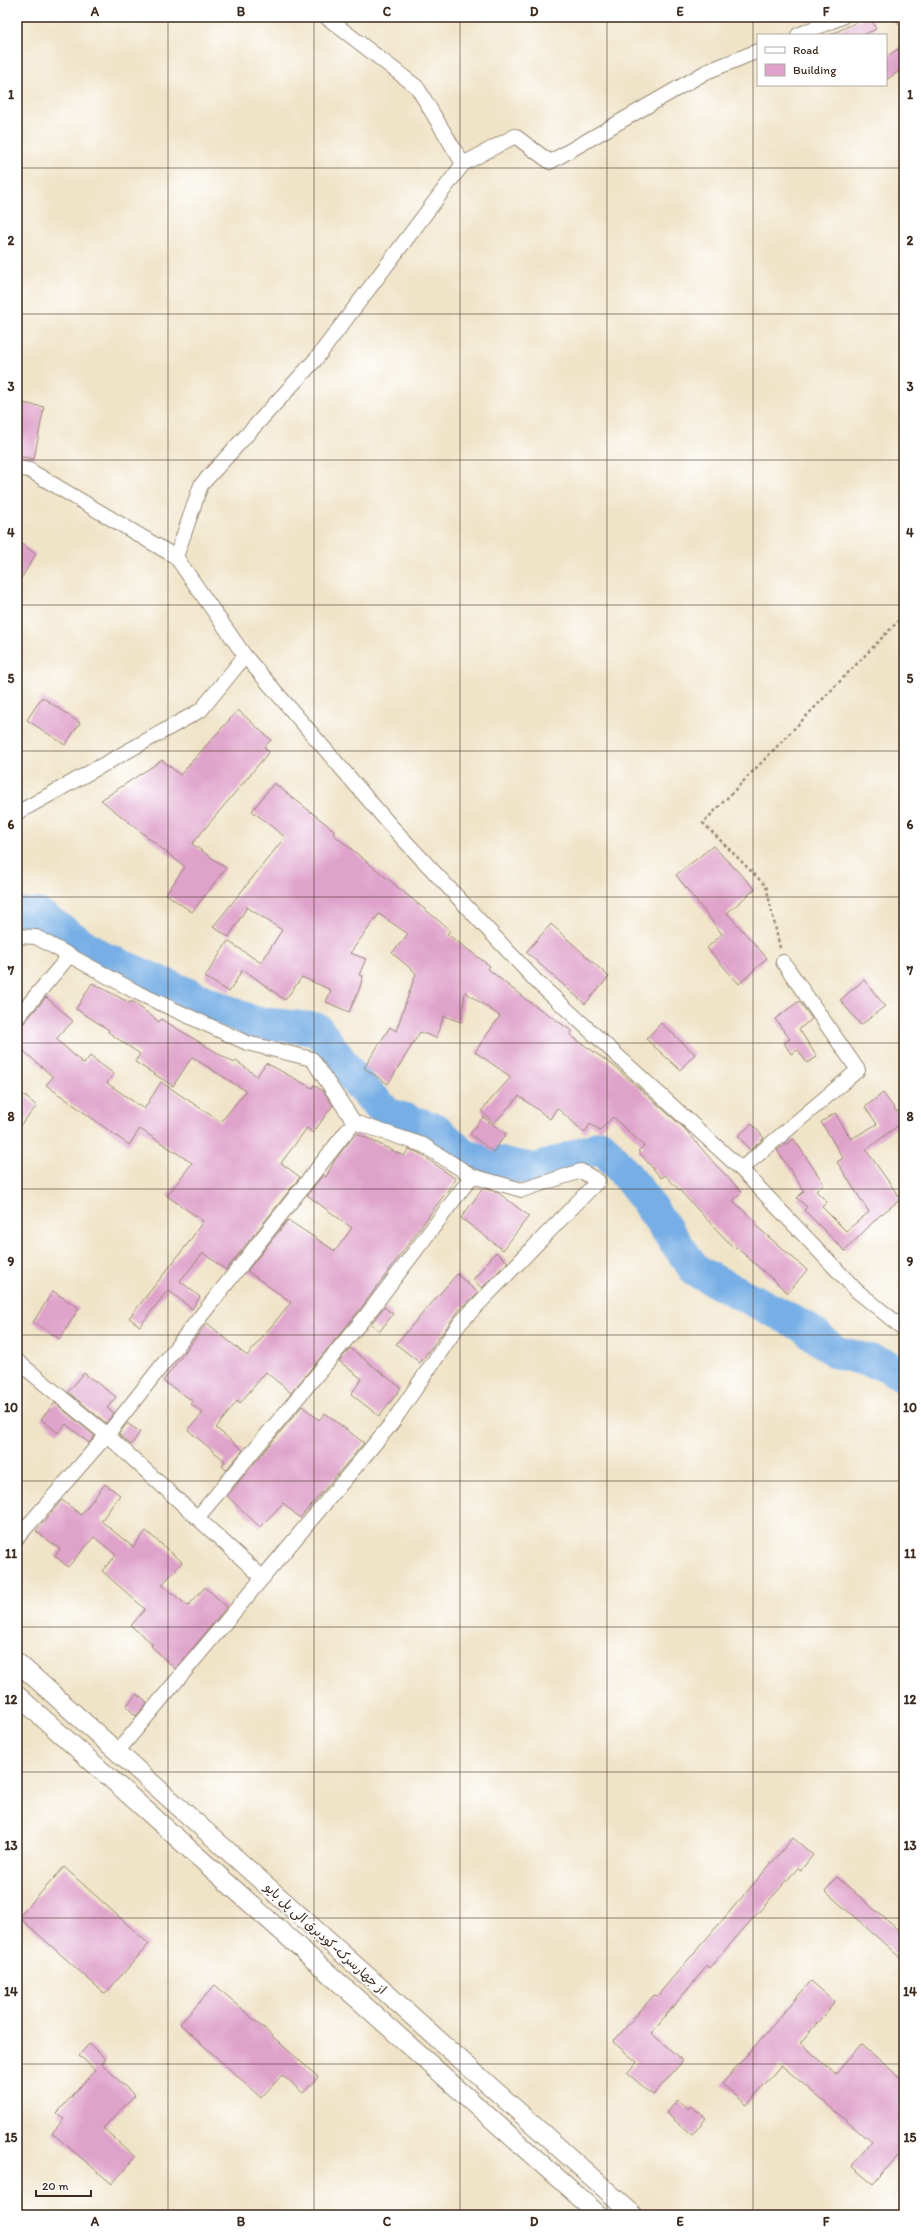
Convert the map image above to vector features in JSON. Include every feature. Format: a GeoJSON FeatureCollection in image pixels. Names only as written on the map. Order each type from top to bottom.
{"type":"FeatureCollection","features":[{"type":"Feature","properties":{"kind":"street"},"geometry":{"type":"LineString","coordinates":[[326,17],[417,87],[463,164]]}},
{"type":"Feature","properties":{"kind":"street"},"geometry":{"type":"LineString","coordinates":[[800,34],[842,17]]}},
{"type":"Feature","properties":{"kind":"street"},"geometry":{"type":"LineString","coordinates":[[176,558],[200,486],[316,359],[463,164],[515,136],[550,162],[706,72],[757,51]]}},
{"type":"Feature","properties":{"kind":"street"},"geometry":{"type":"LineString","coordinates":[[17,468],[29,470],[176,558],[245,656],[391,826],[537,982],[741,1169],[857,1291],[904,1329]]}},
{"type":"Feature","properties":{"kind":"street"},"geometry":{"type":"LineString","coordinates":[[17,813],[201,710],[245,656]]}},
{"type":"Feature","properties":{"kind":"street"},"geometry":{"type":"LineString","coordinates":[[17,936],[36,937],[138,993],[247,1043],[312,1059],[354,1122],[424,1145],[472,1176],[522,1190],[581,1171],[598,1181],[460,1323],[392,1423],[117,1752]]}},
{"type":"Feature","properties":{"kind":"street"},"geometry":{"type":"LineString","coordinates":[[17,1018],[70,956]]}},
{"type":"Feature","properties":{"kind":"street"},"geometry":{"type":"LineString","coordinates":[[741,1169],[858,1070],[783,962]]}},
{"type":"Feature","properties":{"kind":"street"},"geometry":{"type":"LineString","coordinates":[[17,1538],[107,1435],[354,1122]]}},
{"type":"Feature","properties":{"kind":"street"},"geometry":{"type":"LineString","coordinates":[[197,1518],[366,1316],[472,1176]]}},
{"type":"Feature","properties":{"kind":"street"},"geometry":{"type":"LineString","coordinates":[[17,1361],[107,1435],[263,1578]]}},
{"type":"Feature","properties":{"kind":"street","name":"از جهارسرک-کودبرق الی پل بایو"},"geometry":{"type":"LineString","coordinates":[[17,1662],[634,2215]]}},
{"type":"Feature","properties":{"kind":"street","name":"از جهارسرک-کودبرق الی پل بایو"},"geometry":{"type":"LineString","coordinates":[[17,1695],[599,2215]]}},
{"type":"Feature","properties":{"kind":"path"},"geometry":{"type":"LineString","coordinates":[[783,962],[766,886],[703,823],[904,615]]}},
{"type":"Feature","properties":{"kind":"building"},"geometry":{"type":"Polygon","coordinates":[[[867,17],[871,17],[876,29],[865,34],[832,34],[867,17]]]}},
{"type":"Feature","properties":{"kind":"building"},"geometry":{"type":"Polygon","coordinates":[[[904,45],[904,68],[887,79],[887,56],[904,45]]]}},
{"type":"Feature","properties":{"kind":"building"},"geometry":{"type":"Polygon","coordinates":[[[17,402],[44,407],[34,459],[17,456],[17,402]]]}},
{"type":"Feature","properties":{"kind":"building"},"geometry":{"type":"Polygon","coordinates":[[[17,541],[36,554],[17,585],[17,541]]]}},
{"type":"Feature","properties":{"kind":"building"},"geometry":{"type":"Polygon","coordinates":[[[42,697],[80,723],[65,745],[27,720],[42,697]]]}},
{"type":"Feature","properties":{"kind":"building"},"geometry":{"type":"Polygon","coordinates":[[[238,710],[271,740],[264,747],[269,752],[192,844],[226,868],[192,912],[166,894],[185,867],[101,800],[162,760],[180,775],[238,710]]]}},
{"type":"Feature","properties":{"kind":"building"},"geometry":{"type":"Polygon","coordinates":[[[274,783],[335,831],[333,834],[450,930],[447,934],[490,966],[488,969],[524,998],[572,1031],[570,1035],[614,1066],[684,1128],[714,1163],[742,1192],[733,1201],[757,1223],[755,1225],[807,1270],[788,1293],[736,1247],[734,1248],[665,1175],[661,1178],[638,1151],[644,1146],[613,1117],[600,1130],[590,1124],[585,1133],[557,1108],[550,1119],[519,1096],[494,1123],[481,1111],[511,1077],[475,1052],[500,1016],[465,992],[461,1022],[444,1016],[436,1038],[420,1032],[388,1084],[364,1068],[390,1027],[396,1031],[416,973],[392,953],[408,934],[379,914],[350,953],[366,959],[359,975],[363,976],[359,990],[349,1012],[326,1002],[331,990],[302,977],[285,1000],[243,969],[229,992],[205,977],[228,941],[261,963],[282,930],[247,907],[229,937],[213,927],[285,837],[252,811],[274,783]]]}},
{"type":"Feature","properties":{"kind":"building"},"geometry":{"type":"Polygon","coordinates":[[[713,846],[755,889],[727,913],[767,958],[739,984],[707,948],[722,934],[676,875],[713,846]]]}},
{"type":"Feature","properties":{"kind":"building"},"geometry":{"type":"Polygon","coordinates":[[[551,924],[609,977],[585,1004],[526,952],[551,924]]]}},
{"type":"Feature","properties":{"kind":"building"},"geometry":{"type":"Polygon","coordinates":[[[864,980],[885,1006],[861,1025],[840,1000],[864,980]]]}},
{"type":"Feature","properties":{"kind":"building"},"geometry":{"type":"Polygon","coordinates":[[[92,983],[130,1003],[132,1001],[159,1022],[161,1019],[234,1063],[236,1061],[257,1076],[266,1063],[312,1088],[314,1085],[323,1091],[333,1105],[313,1133],[307,1128],[281,1163],[300,1177],[226,1270],[203,1253],[180,1281],[200,1297],[192,1309],[168,1290],[140,1326],[129,1318],[189,1242],[203,1221],[167,1196],[192,1163],[140,1129],[129,1145],[46,1085],[53,1077],[17,1045],[17,1026],[24,1023],[46,997],[73,1021],[56,1039],[84,1064],[90,1056],[114,1074],[107,1083],[144,1109],[161,1082],[221,1122],[246,1091],[192,1057],[173,1086],[135,1062],[140,1054],[108,1032],[109,1030],[76,1009],[92,983]]]}},
{"type":"Feature","properties":{"kind":"building"},"geometry":{"type":"Polygon","coordinates":[[[799,1001],[812,1019],[799,1029],[817,1057],[807,1063],[798,1050],[791,1054],[784,1043],[790,1039],[775,1019],[799,1001]]]}},
{"type":"Feature","properties":{"kind":"building"},"geometry":{"type":"Polygon","coordinates":[[[661,1023],[695,1054],[680,1070],[646,1039],[661,1023]]]}},
{"type":"Feature","properties":{"kind":"building"},"geometry":{"type":"Polygon","coordinates":[[[17,1090],[37,1106],[17,1129],[17,1090]]]}},
{"type":"Feature","properties":{"kind":"building"},"geometry":{"type":"Polygon","coordinates":[[[883,1093],[897,1112],[904,1108],[904,1121],[866,1150],[901,1199],[878,1217],[845,1251],[804,1210],[807,1207],[797,1198],[804,1191],[777,1150],[794,1139],[824,1184],[816,1191],[827,1202],[822,1207],[846,1231],[869,1212],[837,1162],[843,1158],[821,1122],[835,1113],[851,1139],[877,1124],[865,1107],[883,1093]]]}},
{"type":"Feature","properties":{"kind":"building"},"geometry":{"type":"Polygon","coordinates":[[[483,1117],[506,1134],[493,1152],[470,1134],[483,1117]]]}},
{"type":"Feature","properties":{"kind":"building"},"geometry":{"type":"Polygon","coordinates":[[[752,1124],[764,1138],[750,1150],[738,1136],[752,1124]]]}},
{"type":"Feature","properties":{"kind":"building"},"geometry":{"type":"Polygon","coordinates":[[[356,1133],[404,1156],[409,1149],[419,1153],[456,1179],[359,1311],[291,1393],[266,1372],[240,1403],[238,1400],[216,1428],[243,1450],[226,1470],[222,1466],[225,1461],[188,1430],[203,1413],[191,1404],[193,1401],[163,1381],[207,1323],[247,1356],[291,1302],[247,1271],[288,1220],[335,1251],[352,1228],[307,1195],[323,1175],[326,1177],[335,1160],[356,1133]]]}},
{"type":"Feature","properties":{"kind":"building"},"geometry":{"type":"Polygon","coordinates":[[[483,1188],[497,1192],[529,1216],[503,1250],[461,1218],[483,1188]]]}},
{"type":"Feature","properties":{"kind":"building"},"geometry":{"type":"Polygon","coordinates":[[[496,1252],[508,1262],[482,1288],[473,1280],[496,1252]]]}},
{"type":"Feature","properties":{"kind":"building"},"geometry":{"type":"Polygon","coordinates":[[[457,1274],[478,1293],[464,1306],[463,1305],[420,1363],[396,1344],[457,1274]]]}},
{"type":"Feature","properties":{"kind":"building"},"geometry":{"type":"Polygon","coordinates":[[[53,1291],[79,1308],[60,1339],[33,1322],[53,1291]]]}},
{"type":"Feature","properties":{"kind":"building"},"geometry":{"type":"Polygon","coordinates":[[[384,1307],[393,1314],[380,1331],[371,1324],[384,1307]]]}},
{"type":"Feature","properties":{"kind":"building"},"geometry":{"type":"Polygon","coordinates":[[[350,1348],[401,1388],[379,1416],[351,1394],[362,1379],[339,1361],[350,1348]]]}},
{"type":"Feature","properties":{"kind":"building"},"geometry":{"type":"Polygon","coordinates":[[[84,1373],[116,1397],[107,1408],[114,1413],[106,1423],[68,1392],[84,1373]]]}},
{"type":"Feature","properties":{"kind":"building"},"geometry":{"type":"Polygon","coordinates":[[[55,1403],[95,1436],[89,1443],[66,1424],[58,1433],[41,1419],[55,1403]]]}},
{"type":"Feature","properties":{"kind":"building"},"geometry":{"type":"Polygon","coordinates":[[[302,1406],[319,1420],[325,1413],[364,1443],[300,1518],[283,1503],[260,1527],[227,1496],[302,1406]]]}},
{"type":"Feature","properties":{"kind":"building"},"geometry":{"type":"Polygon","coordinates":[[[127,1423],[140,1432],[131,1445],[119,1434],[127,1423]]]}},
{"type":"Feature","properties":{"kind":"building"},"geometry":{"type":"Polygon","coordinates":[[[105,1484],[120,1495],[101,1521],[133,1547],[146,1531],[182,1562],[162,1585],[188,1606],[205,1587],[227,1607],[175,1669],[151,1646],[153,1644],[131,1626],[145,1609],[102,1571],[116,1555],[94,1537],[68,1567],[55,1556],[60,1549],[36,1531],[62,1500],[81,1515],[105,1484]]]}},
{"type":"Feature","properties":{"kind":"building"},"geometry":{"type":"Polygon","coordinates":[[[137,1694],[147,1703],[136,1716],[126,1706],[137,1694]]]}},
{"type":"Feature","properties":{"kind":"building"},"geometry":{"type":"Polygon","coordinates":[[[793,1838],[813,1855],[801,1870],[798,1868],[709,1968],[707,1966],[651,2033],[683,2061],[653,2095],[627,2073],[637,2062],[613,2042],[654,1995],[657,1996],[793,1838]]]}},
{"type":"Feature","properties":{"kind":"building"},"geometry":{"type":"Polygon","coordinates":[[[64,1867],[149,1944],[105,1994],[19,1917],[64,1867]]]}},
{"type":"Feature","properties":{"kind":"building"},"geometry":{"type":"Polygon","coordinates":[[[837,1877],[904,1935],[904,1961],[825,1891],[837,1877]]]}},
{"type":"Feature","properties":{"kind":"building"},"geometry":{"type":"Polygon","coordinates":[[[811,1981],[835,2002],[800,2043],[836,2074],[861,2044],[904,2081],[904,2149],[873,2184],[851,2166],[871,2142],[781,2065],[747,2105],[722,2084],[811,1981]]]}},
{"type":"Feature","properties":{"kind":"building"},"geometry":{"type":"Polygon","coordinates":[[[215,1985],[318,2077],[303,2093],[282,2075],[261,2098],[180,2024],[215,1985]]]}},
{"type":"Feature","properties":{"kind":"building"},"geometry":{"type":"Polygon","coordinates":[[[89,2044],[106,2059],[102,2064],[135,2096],[103,2128],[135,2157],[112,2184],[52,2133],[64,2119],[57,2113],[95,2070],[79,2055],[89,2044]]]}},
{"type":"Feature","properties":{"kind":"building"},"geometry":{"type":"Polygon","coordinates":[[[678,2100],[688,2109],[691,2106],[706,2118],[692,2135],[666,2113],[678,2100]]]}},
{"type":"Feature","properties":{"kind":"waterway"},"geometry":{"type":"LineString","coordinates":[[17,914],[39,915],[101,957],[255,1023],[317,1029],[358,1084],[388,1114],[437,1130],[464,1156],[536,1170],[602,1146],[636,1187],[696,1271],[803,1326],[836,1352],[886,1365],[904,1376]]}}]}
